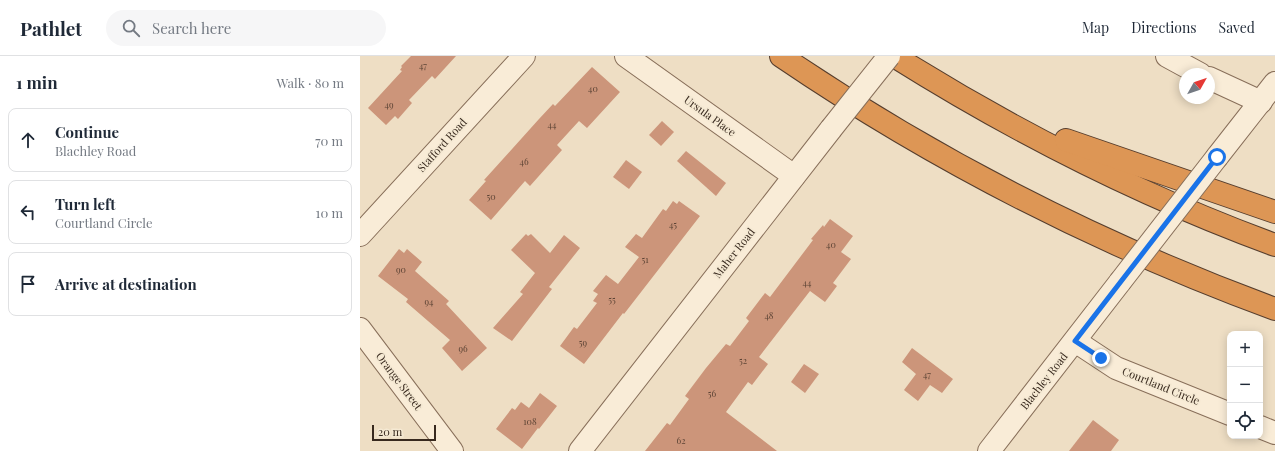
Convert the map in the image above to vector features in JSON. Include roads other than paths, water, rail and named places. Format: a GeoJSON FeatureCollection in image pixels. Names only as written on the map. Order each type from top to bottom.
{"type":"FeatureCollection","features":[{"type":"Feature","properties":{"kind":"highway"},"geometry":{"type":"LineString","coordinates":[[781,56],[823,85],[890,126],[959,165],[1028,201],[1098,236],[1171,268],[1275,309]]}},
{"type":"Feature","properties":{"kind":"highway"},"geometry":{"type":"LineString","coordinates":[[894,56],[991,114],[1129,184],[1200,215],[1275,245]]}},
{"type":"Feature","properties":{"kind":"highway"},"geometry":{"type":"LineString","coordinates":[[991,114],[1275,212]]}},
{"type":"Feature","properties":{"kind":"street","name":"Stafford Road"},"geometry":{"type":"LineString","coordinates":[[360,235],[524,56]]}},
{"type":"Feature","properties":{"kind":"street","name":"Ursula Place"},"geometry":{"type":"LineString","coordinates":[[626,56],[794,176]]}},
{"type":"Feature","properties":{"kind":"street","name":"Maher Road"},"geometry":{"type":"LineString","coordinates":[[580,451],[889,56]]}},
{"type":"Feature","properties":{"kind":"street"},"geometry":{"type":"LineString","coordinates":[[1167,56],[1189,68]]}},
{"type":"Feature","properties":{"kind":"street"},"geometry":{"type":"LineString","coordinates":[[1215,81],[1261,102]]}},
{"type":"Feature","properties":{"kind":"street","name":"Blachley Road"},"geometry":{"type":"LineString","coordinates":[[989,451],[1275,83]]}},
{"type":"Feature","properties":{"kind":"street","name":"Orange Street"},"geometry":{"type":"LineString","coordinates":[[360,329],[452,451]]}},
{"type":"Feature","properties":{"kind":"street","name":"Courtland Circle"},"geometry":{"type":"LineString","coordinates":[[1075,341],[1116,368],[1227,413]]}},
{"type":"Feature","properties":{"kind":"street"},"geometry":{"type":"LineString","coordinates":[[1263,428],[1275,433]]}}]}
